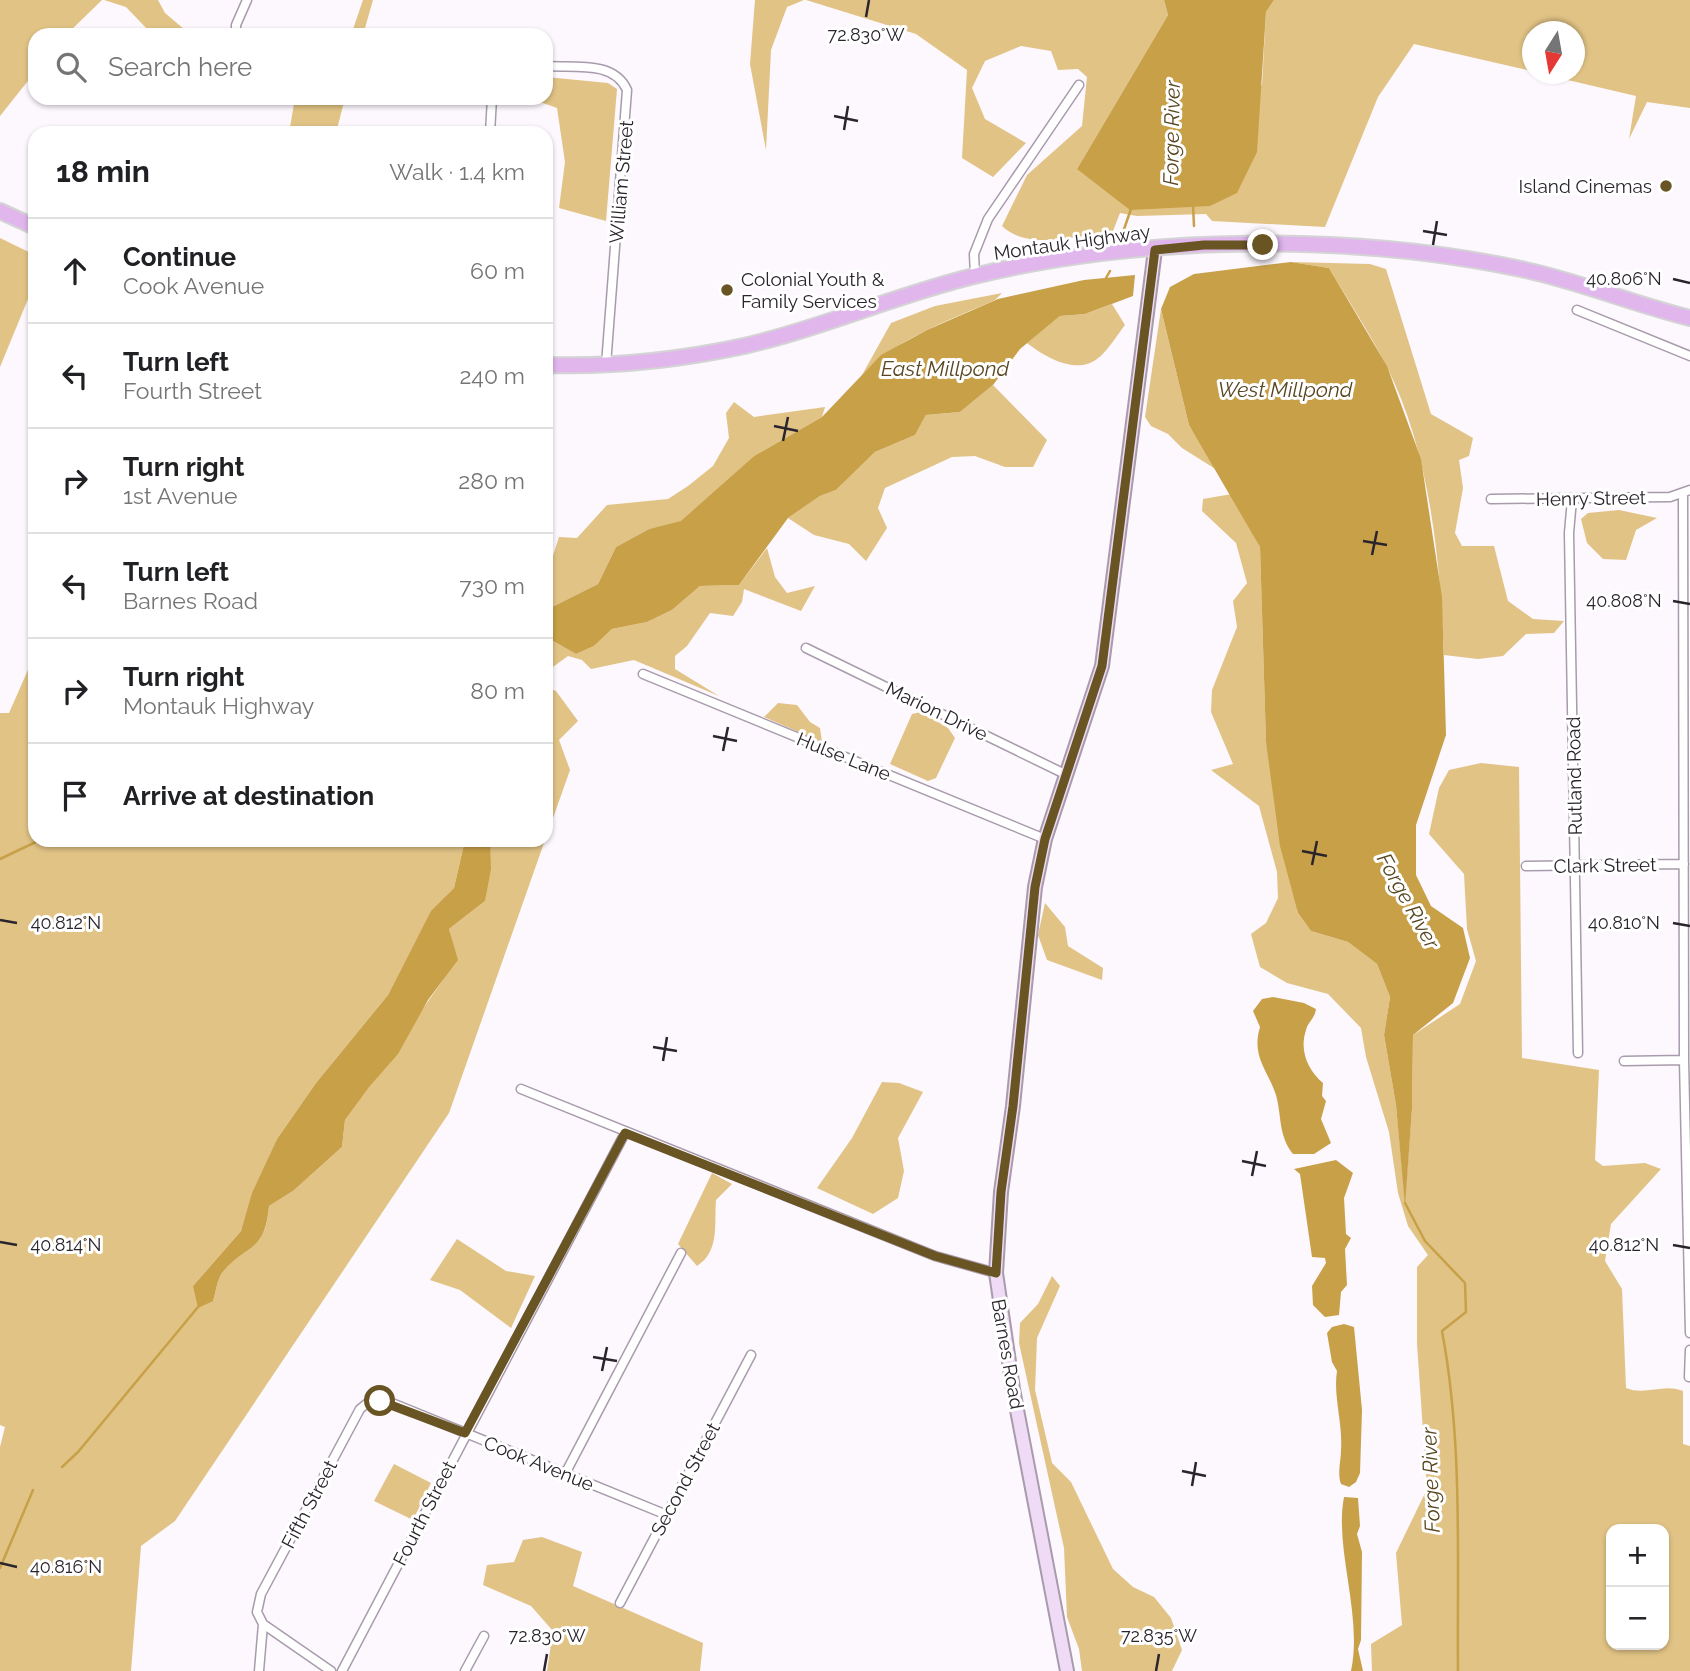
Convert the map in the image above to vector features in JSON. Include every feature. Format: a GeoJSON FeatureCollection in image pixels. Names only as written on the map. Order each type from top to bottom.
{"type":"FeatureCollection","features":[{"type":"Feature","properties":{"kind":"main road"},"geometry":{"type":"LineString","coordinates":[[0,211],[28,225]]}},
{"type":"Feature","properties":{"kind":"main road","name":"Montauk Highway"},"geometry":{"type":"LineString","coordinates":[[553,365],[606,365],[746,345],[975,276],[1075,258],[1204,245],[1287,245],[1438,256],[1522,270],[1690,318]]}},
{"type":"Feature","properties":{"kind":"street"},"geometry":{"type":"LineString","coordinates":[[236,28],[247,0]]}},
{"type":"Feature","properties":{"kind":"street","name":"William Street"},"geometry":{"type":"LineString","coordinates":[[553,66],[605,69],[616,74],[627,90],[606,365]]}},
{"type":"Feature","properties":{"kind":"street"},"geometry":{"type":"LineString","coordinates":[[975,276],[974,254],[988,219],[1079,85]]}},
{"type":"Feature","properties":{"kind":"street"},"geometry":{"type":"LineString","coordinates":[[490,126],[492,105]]}},
{"type":"Feature","properties":{"kind":"street","name":"Barnes Road"},"geometry":{"type":"LineString","coordinates":[[1067,1671],[1013,1389],[996,1273],[1001,1192],[1013,1106],[1031,915],[1045,839],[1102,666],[1155,250]]}},
{"type":"Feature","properties":{"kind":"street"},"geometry":{"type":"LineString","coordinates":[[1577,310],[1690,356]]}},
{"type":"Feature","properties":{"kind":"street"},"geometry":{"type":"LineString","coordinates":[[1687,492],[1684,1060],[1690,1333]]}},
{"type":"Feature","properties":{"kind":"street","name":"Henry Street"},"geometry":{"type":"LineString","coordinates":[[1491,499],[1572,499],[1687,492]]}},
{"type":"Feature","properties":{"kind":"street","name":"Rutland Road"},"geometry":{"type":"LineString","coordinates":[[1572,499],[1569,533],[1578,1053]]}},
{"type":"Feature","properties":{"kind":"street","name":"Marion Drive"},"geometry":{"type":"LineString","coordinates":[[806,648],[1067,775]]}},
{"type":"Feature","properties":{"kind":"street","name":"Hulse Lane"},"geometry":{"type":"LineString","coordinates":[[643,674],[1045,839]]}},
{"type":"Feature","properties":{"kind":"street","name":"Clark Street"},"geometry":{"type":"LineString","coordinates":[[1526,866],[1684,864]]}},
{"type":"Feature","properties":{"kind":"street"},"geometry":{"type":"LineString","coordinates":[[1625,1061],[1684,1060]]}},
{"type":"Feature","properties":{"kind":"street"},"geometry":{"type":"LineString","coordinates":[[521,1090],[935,1256],[996,1273]]}},
{"type":"Feature","properties":{"kind":"street","name":"Fourth Street"},"geometry":{"type":"LineString","coordinates":[[342,1671],[625,1133]]}},
{"type":"Feature","properties":{"kind":"street"},"geometry":{"type":"LineString","coordinates":[[565,1474],[681,1253]]}},
{"type":"Feature","properties":{"kind":"street"},"geometry":{"type":"LineString","coordinates":[[1689,1377],[1690,1350]]}},
{"type":"Feature","properties":{"kind":"street","name":"Second Street"},"geometry":{"type":"LineString","coordinates":[[620,1603],[751,1355]]}},
{"type":"Feature","properties":{"kind":"street","name":"Cook Avenue"},"geometry":{"type":"LineString","coordinates":[[370,1401],[392,1403],[667,1515]]}},
{"type":"Feature","properties":{"kind":"street","name":"Fifth Street"},"geometry":{"type":"LineString","coordinates":[[263,1624],[257,1612],[261,1594],[360,1409],[370,1401]]}},
{"type":"Feature","properties":{"kind":"street"},"geometry":{"type":"LineString","coordinates":[[259,1671],[263,1624],[331,1671]]}},
{"type":"Feature","properties":{"kind":"street"},"geometry":{"type":"LineString","coordinates":[[464,1671],[484,1636]]}},
{"type":"Feature","properties":{"kind":"shaded area"},"geometry":{"type":"Polygon","coordinates":[[[0,0],[102,0],[73,28],[28,28],[28,81],[0,116],[0,0]]]}},
{"type":"Feature","properties":{"kind":"shaded area"},"geometry":{"type":"Polygon","coordinates":[[[104,0],[158,0],[165,13],[183,28],[146,28],[126,7],[104,0]]]}},
{"type":"Feature","properties":{"kind":"shaded area"},"geometry":{"type":"Polygon","coordinates":[[[363,0],[373,0],[365,28],[353,28],[363,0]]]}},
{"type":"Feature","properties":{"kind":"shaded area"},"geometry":{"type":"Polygon","coordinates":[[[755,0],[804,0],[787,7],[771,50],[766,150],[750,64],[755,0]]]}},
{"type":"Feature","properties":{"kind":"shaded area"},"geometry":{"type":"Polygon","coordinates":[[[806,0],[1164,0],[1168,15],[1077,169],[1262,85],[1266,12],[1274,0],[1690,0],[1690,108],[1647,102],[1629,139],[1636,96],[1585,84],[1585,21],[1522,21],[1522,69],[1414,44],[1378,97],[1325,227],[1212,221],[1206,214],[1137,216],[1120,213],[1113,231],[1040,240],[1013,234],[1002,226],[1027,175],[1082,126],[1087,77],[1078,69],[1058,70],[1051,51],[1021,46],[985,61],[972,88],[985,119],[1026,143],[993,177],[962,158],[967,70],[916,34],[806,0]]]}},
{"type":"Feature","properties":{"kind":"shaded area"},"geometry":{"type":"Polygon","coordinates":[[[553,78],[608,83],[617,89],[606,221],[559,208],[565,162],[557,108],[549,105],[553,105],[553,78]]]}},
{"type":"Feature","properties":{"kind":"shaded area"},"geometry":{"type":"Polygon","coordinates":[[[294,105],[343,105],[338,126],[290,126],[294,105]]]}},
{"type":"Feature","properties":{"kind":"shaded area"},"geometry":{"type":"Polygon","coordinates":[[[0,238],[28,252],[28,299],[0,367],[0,238]]]}},
{"type":"Feature","properties":{"kind":"shaded area"},"geometry":{"type":"Polygon","coordinates":[[[1291,262],[1370,264],[1386,269],[1431,414],[1473,438],[1469,456],[1459,460],[1463,488],[1455,533],[1462,546],[1494,546],[1508,601],[1533,619],[1564,621],[1554,633],[1526,634],[1503,656],[1478,659],[1444,655],[1430,506],[1423,469],[1401,398],[1386,365],[1329,268],[1291,262]]]}},
{"type":"Feature","properties":{"kind":"shaded area"},"geometry":{"type":"Polygon","coordinates":[[[1002,293],[995,300],[907,341],[862,375],[891,323],[935,306],[1002,293]]]}},
{"type":"Feature","properties":{"kind":"shaded area"},"geometry":{"type":"Polygon","coordinates":[[[1112,304],[1125,325],[1105,352],[1089,363],[1070,365],[1043,354],[1027,343],[1060,316],[1085,314],[1112,304]]]}},
{"type":"Feature","properties":{"kind":"shaded area"},"geometry":{"type":"Polygon","coordinates":[[[1161,309],[1189,425],[1217,470],[1182,448],[1168,434],[1151,426],[1145,417],[1161,309]]]}},
{"type":"Feature","properties":{"kind":"shaded area"},"geometry":{"type":"Polygon","coordinates":[[[993,385],[1047,440],[1033,467],[1005,467],[975,456],[952,457],[885,488],[878,508],[887,528],[866,561],[849,544],[814,535],[788,518],[820,496],[836,490],[875,452],[915,435],[926,415],[960,412],[993,385]]]}},
{"type":"Feature","properties":{"kind":"shaded area"},"geometry":{"type":"Polygon","coordinates":[[[734,402],[754,417],[825,407],[822,417],[754,456],[681,522],[649,529],[616,547],[598,584],[553,606],[553,556],[559,537],[577,538],[607,505],[668,499],[688,486],[713,466],[729,438],[726,413],[734,402]]]}},
{"type":"Feature","properties":{"kind":"shaded area"},"geometry":{"type":"Polygon","coordinates":[[[1232,494],[1260,547],[1266,741],[1298,913],[1311,931],[1348,942],[1377,964],[1390,997],[1384,1035],[1396,1105],[1405,1200],[1412,1109],[1413,1035],[1460,1004],[1476,961],[1467,929],[1464,874],[1429,834],[1439,788],[1449,770],[1481,763],[1519,767],[1522,1058],[1599,1070],[1595,1160],[1603,1166],[1645,1163],[1661,1169],[1611,1224],[1605,1261],[1622,1289],[1626,1388],[1641,1391],[1668,1388],[1683,1391],[1683,1444],[1690,1446],[1690,1671],[1372,1671],[1371,1644],[1402,1625],[1396,1553],[1427,1489],[1417,1344],[1417,1267],[1428,1255],[1408,1226],[1398,1193],[1389,1132],[1366,1057],[1361,1028],[1328,994],[1287,983],[1260,967],[1251,934],[1266,923],[1278,898],[1277,872],[1259,806],[1211,770],[1233,764],[1211,712],[1212,690],[1237,627],[1233,601],[1247,583],[1236,543],[1202,511],[1203,499],[1232,494]]]}},
{"type":"Feature","properties":{"kind":"shaded area"},"geometry":{"type":"Polygon","coordinates":[[[1619,510],[1657,518],[1636,530],[1626,560],[1603,559],[1587,543],[1581,519],[1588,513],[1619,510]]]}},
{"type":"Feature","properties":{"kind":"shaded area"},"geometry":{"type":"Polygon","coordinates":[[[767,548],[775,577],[787,593],[815,586],[801,611],[744,589],[742,602],[733,616],[710,613],[687,646],[675,656],[675,669],[719,696],[634,660],[591,669],[582,660],[568,656],[553,667],[553,641],[576,654],[594,646],[612,629],[647,622],[672,610],[700,586],[739,585],[767,548]]]}},
{"type":"Feature","properties":{"kind":"shaded area"},"geometry":{"type":"Polygon","coordinates":[[[28,670],[28,847],[463,847],[454,888],[431,912],[388,995],[316,1083],[277,1139],[253,1193],[241,1231],[193,1286],[213,1301],[222,1273],[230,1263],[253,1246],[264,1232],[269,1206],[293,1191],[342,1147],[345,1120],[457,960],[449,929],[485,901],[489,847],[543,847],[449,1113],[175,1521],[141,1546],[131,1671],[0,1671],[0,1447],[5,1427],[0,1425],[0,713],[9,713],[28,670]]]}},
{"type":"Feature","properties":{"kind":"shaded area"},"geometry":{"type":"Polygon","coordinates":[[[553,690],[578,721],[559,740],[570,770],[553,818],[553,690]]]}},
{"type":"Feature","properties":{"kind":"shaded area"},"geometry":{"type":"Polygon","coordinates":[[[778,703],[797,705],[810,722],[820,728],[822,742],[764,717],[778,703]]]}},
{"type":"Feature","properties":{"kind":"shaded area"},"geometry":{"type":"Polygon","coordinates":[[[921,712],[948,728],[955,738],[936,778],[928,781],[890,764],[912,714],[921,712]]]}},
{"type":"Feature","properties":{"kind":"shaded area"},"geometry":{"type":"Polygon","coordinates":[[[1045,903],[1065,927],[1068,946],[1103,968],[1102,980],[1047,960],[1038,935],[1045,903]]]}},
{"type":"Feature","properties":{"kind":"shaded area"},"geometry":{"type":"Polygon","coordinates":[[[882,1082],[899,1083],[923,1092],[898,1138],[904,1171],[898,1198],[873,1214],[817,1188],[852,1138],[882,1082]]]}},
{"type":"Feature","properties":{"kind":"shaded area"},"geometry":{"type":"Polygon","coordinates":[[[712,1173],[732,1184],[716,1200],[713,1245],[697,1266],[678,1244],[712,1173]]]}},
{"type":"Feature","properties":{"kind":"shaded area"},"geometry":{"type":"Polygon","coordinates":[[[457,1239],[506,1271],[535,1276],[511,1328],[460,1290],[430,1280],[457,1239]]]}},
{"type":"Feature","properties":{"kind":"shaded area"},"geometry":{"type":"Polygon","coordinates":[[[1052,1276],[1060,1286],[1037,1338],[1035,1390],[1052,1463],[1071,1482],[1113,1569],[1133,1587],[1154,1597],[1171,1618],[1182,1650],[1172,1671],[1082,1671],[1079,1649],[1067,1617],[1064,1548],[1019,1343],[1020,1323],[1038,1304],[1052,1276]]]}},
{"type":"Feature","properties":{"kind":"shaded area"},"geometry":{"type":"Polygon","coordinates":[[[394,1464],[431,1483],[413,1520],[374,1501],[394,1464]]]}},
{"type":"Feature","properties":{"kind":"shaded area"},"geometry":{"type":"Polygon","coordinates":[[[542,1537],[582,1552],[573,1586],[703,1643],[700,1671],[547,1671],[553,1631],[531,1606],[483,1585],[487,1565],[514,1562],[523,1540],[542,1537]]]}},
{"type":"Feature","properties":{"kind":"water"},"geometry":{"type":"Polygon","coordinates":[[[1164,0],[1274,0],[1266,12],[1257,152],[1237,193],[1210,206],[1130,210],[1077,169],[1168,15],[1164,0]]]}},
{"type":"Feature","properties":{"kind":"water","name":"West Millpond"},"geometry":{"type":"Polygon","coordinates":[[[1291,262],[1329,268],[1387,366],[1421,459],[1442,597],[1446,735],[1416,825],[1416,875],[1431,906],[1463,928],[1470,958],[1453,1003],[1413,1035],[1412,1109],[1405,1206],[1396,1105],[1384,1035],[1390,997],[1377,964],[1348,942],[1311,931],[1298,913],[1280,846],[1266,742],[1260,547],[1189,425],[1161,309],[1170,287],[1194,274],[1291,262]]]}},
{"type":"Feature","properties":{"kind":"water","name":"East Millpond"},"geometry":{"type":"Polygon","coordinates":[[[1135,275],[1133,296],[1085,314],[1060,316],[1020,349],[993,385],[960,412],[926,415],[915,435],[875,452],[836,490],[820,496],[788,518],[739,585],[700,586],[672,610],[647,622],[612,629],[594,646],[576,654],[553,641],[553,606],[598,584],[616,547],[649,529],[681,521],[754,456],[822,417],[881,355],[927,330],[998,299],[1084,280],[1135,275]]]}},
{"type":"Feature","properties":{"kind":"water"},"geometry":{"type":"Polygon","coordinates":[[[463,847],[490,847],[491,869],[485,901],[449,929],[458,960],[428,1000],[398,1054],[345,1120],[342,1147],[293,1191],[269,1206],[267,1221],[259,1240],[222,1273],[213,1301],[198,1308],[193,1286],[241,1231],[252,1193],[277,1139],[316,1083],[388,995],[431,911],[454,888],[463,847]]]}},
{"type":"Feature","properties":{"kind":"water"},"geometry":{"type":"Polygon","coordinates":[[[1273,997],[1304,1003],[1316,1009],[1306,1030],[1304,1053],[1309,1066],[1323,1083],[1322,1096],[1326,1101],[1321,1119],[1331,1143],[1314,1154],[1293,1154],[1288,1147],[1276,1095],[1259,1055],[1260,1027],[1253,1011],[1262,999],[1273,997]]]}},
{"type":"Feature","properties":{"kind":"water"},"geometry":{"type":"Polygon","coordinates":[[[1336,1160],[1353,1173],[1344,1198],[1346,1234],[1351,1238],[1345,1249],[1347,1285],[1341,1292],[1339,1315],[1325,1317],[1313,1305],[1312,1286],[1326,1263],[1325,1258],[1312,1257],[1300,1174],[1294,1169],[1336,1160]]]}},
{"type":"Feature","properties":{"kind":"water"},"geometry":{"type":"Polygon","coordinates":[[[1344,1324],[1354,1327],[1362,1410],[1360,1473],[1356,1482],[1349,1487],[1341,1484],[1340,1480],[1341,1440],[1337,1371],[1332,1362],[1327,1333],[1332,1327],[1344,1324]]]}},
{"type":"Feature","properties":{"kind":"water"},"geometry":{"type":"Polygon","coordinates":[[[1344,1497],[1358,1498],[1360,1526],[1357,1534],[1362,1552],[1361,1640],[1358,1649],[1363,1671],[1351,1671],[1354,1628],[1343,1538],[1344,1497]]]}},
{"type":"Feature","properties":{"kind":"waterway","name":"Forge River"},"geometry":{"type":"LineString","coordinates":[[1193,205],[1194,226]]}},
{"type":"Feature","properties":{"kind":"waterway"},"geometry":{"type":"LineString","coordinates":[[1123,232],[1131,209]]}},
{"type":"Feature","properties":{"kind":"waterway"},"geometry":{"type":"LineString","coordinates":[[1106,278],[1110,271]]}},
{"type":"Feature","properties":{"kind":"waterway"},"geometry":{"type":"LineString","coordinates":[[0,859],[28,846]]}},
{"type":"Feature","properties":{"kind":"waterway","name":"Forge River"},"geometry":{"type":"LineString","coordinates":[[1405,1203],[1425,1241],[1465,1283],[1466,1312],[1442,1331],[1449,1373],[1456,1458],[1458,1671]]}},
{"type":"Feature","properties":{"kind":"waterway"},"geometry":{"type":"LineString","coordinates":[[62,1467],[78,1452],[198,1307]]}},
{"type":"Feature","properties":{"kind":"waterway"},"geometry":{"type":"LineString","coordinates":[[0,1568],[33,1490]]}},
{"type":"Feature","properties":{"kind":"place","name":"Island Cinemas"},"geometry":{"type":"Point","coordinates":[1666,186]}},
{"type":"Feature","properties":{"kind":"place","name":"Colonial Youth & Family Services"},"geometry":{"type":"Point","coordinates":[727,290]}},
{"type":"Feature","properties":{"kind":"route"},"geometry":{"type":"LineString","coordinates":[[380,1401],[392,1403],[465,1433],[625,1133],[825,1210],[935,1256],[970,1268],[996,1273],[1001,1192],[1013,1106],[1035,887],[1045,839],[1102,666],[1155,250],[1204,245],[1263,245]]}}]}
